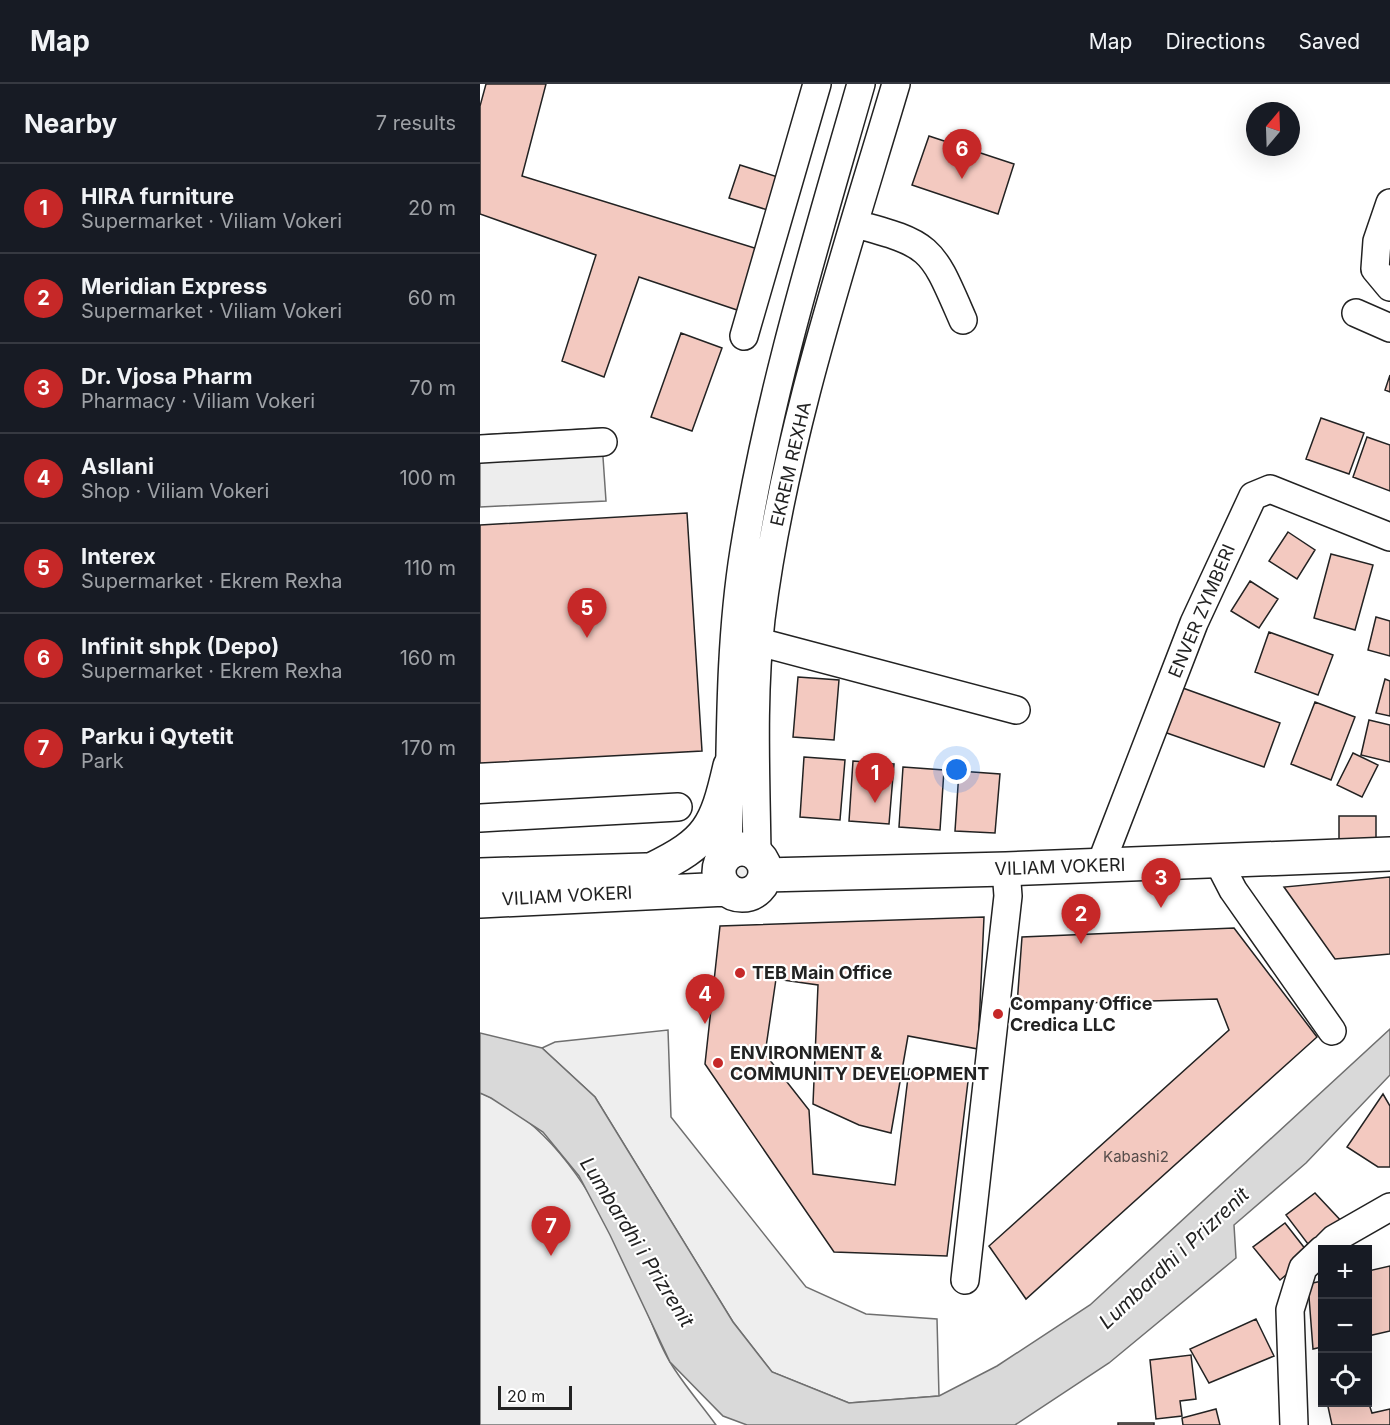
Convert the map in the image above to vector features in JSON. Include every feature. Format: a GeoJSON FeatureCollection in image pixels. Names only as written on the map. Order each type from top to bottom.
{"type":"FeatureCollection","features":[{"type":"Feature","properties":{"kind":"main road"},"geometry":{"type":"LineString","coordinates":[[651,870],[690,849],[702,838],[721,805],[730,766]]}},
{"type":"Feature","properties":{"kind":"main road","name":"VILIAM VOKERI"},"geometry":{"type":"LineString","coordinates":[[480,875],[739,868],[1006,869],[1390,854]]}},
{"type":"Feature","properties":{"kind":"main road","name":"VILIAM VOKERI"},"geometry":{"type":"LineString","coordinates":[[480,901],[739,868]]}},
{"type":"Feature","properties":{"kind":"street"},"geometry":{"type":"LineString","coordinates":[[744,336],[817,84]]}},
{"type":"Feature","properties":{"kind":"street"},"geometry":{"type":"LineString","coordinates":[[852,86],[893,94]]}},
{"type":"Feature","properties":{"kind":"street","name":"EKREM REXHA"},"geometry":{"type":"LineString","coordinates":[[739,868],[730,766],[736,627],[743,553],[787,350],[852,86]]}},
{"type":"Feature","properties":{"kind":"street","name":"EKREM REXHA"},"geometry":{"type":"LineString","coordinates":[[739,868],[759,642],[780,510],[809,387],[893,94]]}},
{"type":"Feature","properties":{"kind":"street"},"geometry":{"type":"LineString","coordinates":[[1390,203],[1377,241],[1375,269],[1390,287]]}},
{"type":"Feature","properties":{"kind":"street"},"geometry":{"type":"LineString","coordinates":[[855,224],[894,233],[916,242],[937,261],[963,320]]}},
{"type":"Feature","properties":{"kind":"street"},"geometry":{"type":"LineString","coordinates":[[1356,313],[1390,328]]}},
{"type":"Feature","properties":{"kind":"street"},"geometry":{"type":"LineString","coordinates":[[480,449],[603,442]]}},
{"type":"Feature","properties":{"kind":"street","name":"ENVER ZYMBERI"},"geometry":{"type":"LineString","coordinates":[[1100,866],[1194,623],[1253,496],[1270,489],[1390,537]]}},
{"type":"Feature","properties":{"kind":"street"},"geometry":{"type":"LineString","coordinates":[[759,642],[1016,710]]}},
{"type":"Feature","properties":{"kind":"street"},"geometry":{"type":"LineString","coordinates":[[480,818],[678,807]]}},
{"type":"Feature","properties":{"kind":"street"},"geometry":{"type":"LineString","coordinates":[[1218,861],[1233,890],[1332,1031]]}},
{"type":"Feature","properties":{"kind":"street"},"geometry":{"type":"LineString","coordinates":[[965,1280],[1008,896],[1006,869]]}},
{"type":"Feature","properties":{"kind":"street"},"geometry":{"type":"LineString","coordinates":[[1328,1245],[1334,1239],[1390,1207]]}},
{"type":"Feature","properties":{"kind":"street"},"geometry":{"type":"LineString","coordinates":[[1294,1425],[1290,1310],[1303,1268],[1318,1254]]}},
{"type":"Feature","properties":{"kind":"shaded area"},"geometry":{"type":"Polygon","coordinates":[[[601,428],[606,501],[480,507],[480,435],[601,428]]]}},
{"type":"Feature","properties":{"kind":"shaded area"},"geometry":{"type":"Polygon","coordinates":[[[739,853],[751,855],[758,883],[748,891],[741,892],[723,876],[725,864],[739,853]]]}},
{"type":"Feature","properties":{"kind":"shaded area"},"geometry":{"type":"Polygon","coordinates":[[[668,1030],[671,1117],[806,1287],[866,1314],[937,1319],[939,1396],[849,1403],[772,1372],[733,1322],[595,1097],[542,1048],[555,1042],[668,1030]]]}},
{"type":"Feature","properties":{"kind":"shaded area"},"geometry":{"type":"Polygon","coordinates":[[[480,1093],[508,1107],[533,1126],[556,1148],[576,1174],[610,1230],[665,1353],[716,1425],[480,1425],[480,1093]]]}},
{"type":"Feature","properties":{"kind":"water","name":"Lumbardhi i Prizrenit"},"geometry":{"type":"Polygon","coordinates":[[[1390,1029],[1390,1075],[1306,1163],[1234,1225],[1236,1258],[1109,1363],[1015,1425],[747,1425],[723,1416],[670,1362],[610,1235],[579,1176],[543,1132],[480,1093],[480,1033],[542,1048],[595,1097],[733,1322],[772,1372],[849,1403],[939,1396],[997,1366],[1090,1305],[1390,1029]]]}},
{"type":"Feature","properties":{"kind":"building"},"geometry":{"type":"Polygon","coordinates":[[[486,84],[546,84],[522,176],[761,250],[743,312],[639,277],[604,377],[562,361],[596,255],[480,214],[480,106],[486,84]]]}},
{"type":"Feature","properties":{"kind":"building"},"geometry":{"type":"Polygon","coordinates":[[[929,136],[1014,164],[998,214],[912,185],[929,136]]]}},
{"type":"Feature","properties":{"kind":"building"},"geometry":{"type":"Polygon","coordinates":[[[740,165],[784,179],[774,212],[729,198],[740,165]]]}},
{"type":"Feature","properties":{"kind":"building"},"geometry":{"type":"Polygon","coordinates":[[[681,333],[722,348],[692,431],[651,417],[681,333]]]}},
{"type":"Feature","properties":{"kind":"building"},"geometry":{"type":"Polygon","coordinates":[[[1390,375],[1390,392],[1385,390],[1390,375]]]}},
{"type":"Feature","properties":{"kind":"building"},"geometry":{"type":"Polygon","coordinates":[[[1321,418],[1364,433],[1349,474],[1306,459],[1321,418]]]}},
{"type":"Feature","properties":{"kind":"building"},"geometry":{"type":"Polygon","coordinates":[[[1367,437],[1390,445],[1390,491],[1353,477],[1367,437]]]}},
{"type":"Feature","properties":{"kind":"building"},"geometry":{"type":"Polygon","coordinates":[[[687,513],[702,751],[480,763],[480,525],[687,513]]]}},
{"type":"Feature","properties":{"kind":"building"},"geometry":{"type":"Polygon","coordinates":[[[1288,532],[1315,550],[1297,579],[1269,561],[1288,532]]]}},
{"type":"Feature","properties":{"kind":"building"},"geometry":{"type":"Polygon","coordinates":[[[1331,554],[1373,565],[1355,630],[1314,618],[1331,554]]]}},
{"type":"Feature","properties":{"kind":"building"},"geometry":{"type":"Polygon","coordinates":[[[1250,581],[1278,599],[1259,628],[1231,611],[1250,581]]]}},
{"type":"Feature","properties":{"kind":"building"},"geometry":{"type":"Polygon","coordinates":[[[1376,617],[1390,621],[1390,656],[1368,650],[1376,617]]]}},
{"type":"Feature","properties":{"kind":"building"},"geometry":{"type":"Polygon","coordinates":[[[1269,632],[1333,655],[1318,695],[1255,672],[1269,632]]]}},
{"type":"Feature","properties":{"kind":"building"},"geometry":{"type":"Polygon","coordinates":[[[798,677],[839,680],[834,740],[793,737],[798,677]]]}},
{"type":"Feature","properties":{"kind":"building"},"geometry":{"type":"Polygon","coordinates":[[[1385,679],[1390,681],[1390,716],[1376,713],[1385,679]]]}},
{"type":"Feature","properties":{"kind":"building"},"geometry":{"type":"Polygon","coordinates":[[[1180,687],[1280,723],[1264,767],[1164,732],[1180,687]]]}},
{"type":"Feature","properties":{"kind":"building"},"geometry":{"type":"Polygon","coordinates":[[[1315,702],[1355,717],[1331,780],[1291,764],[1315,702]]]}},
{"type":"Feature","properties":{"kind":"building"},"geometry":{"type":"Polygon","coordinates":[[[1369,720],[1390,725],[1390,762],[1361,755],[1369,720]]]}},
{"type":"Feature","properties":{"kind":"building"},"geometry":{"type":"Polygon","coordinates":[[[1353,753],[1378,765],[1362,797],[1337,785],[1353,753]]]}},
{"type":"Feature","properties":{"kind":"building"},"geometry":{"type":"Polygon","coordinates":[[[804,757],[845,760],[840,820],[800,817],[804,757]]]}},
{"type":"Feature","properties":{"kind":"building"},"geometry":{"type":"Polygon","coordinates":[[[853,761],[894,764],[889,824],[849,821],[853,761]]]}},
{"type":"Feature","properties":{"kind":"building"},"geometry":{"type":"Polygon","coordinates":[[[903,767],[944,770],[940,830],[899,827],[903,767]]]}},
{"type":"Feature","properties":{"kind":"building"},"geometry":{"type":"Polygon","coordinates":[[[959,771],[1000,774],[995,833],[955,831],[959,771]]]}},
{"type":"Feature","properties":{"kind":"building"},"geometry":{"type":"Polygon","coordinates":[[[1339,816],[1376,816],[1376,844],[1339,844],[1339,816]]]}},
{"type":"Feature","properties":{"kind":"building"},"geometry":{"type":"Polygon","coordinates":[[[1390,877],[1390,954],[1335,959],[1284,887],[1390,877]]]}},
{"type":"Feature","properties":{"kind":"building"},"geometry":{"type":"Polygon","coordinates":[[[984,917],[978,1049],[908,1036],[891,1133],[859,1125],[813,1104],[818,985],[776,979],[765,1054],[809,1110],[813,1174],[895,1185],[909,1069],[969,1073],[947,1256],[834,1252],[705,1064],[720,926],[984,917]]]}},
{"type":"Feature","properties":{"kind":"building"},"geometry":{"type":"Polygon","coordinates":[[[1234,928],[1317,1037],[1026,1299],[989,1246],[1229,1030],[1217,999],[1017,1005],[1022,937],[1234,928]]]}},
{"type":"Feature","properties":{"kind":"building"},"geometry":{"type":"Polygon","coordinates":[[[1383,1094],[1390,1106],[1390,1167],[1378,1167],[1347,1147],[1383,1094]]]}},
{"type":"Feature","properties":{"kind":"building"},"geometry":{"type":"Polygon","coordinates":[[[1315,1193],[1344,1224],[1311,1248],[1286,1215],[1315,1193]]]}},
{"type":"Feature","properties":{"kind":"building"},"geometry":{"type":"Polygon","coordinates":[[[1285,1223],[1310,1255],[1280,1280],[1253,1247],[1285,1223]]]}},
{"type":"Feature","properties":{"kind":"building"},"geometry":{"type":"Polygon","coordinates":[[[1390,1266],[1390,1331],[1372,1335],[1372,1299],[1372,1270],[1390,1266]]]}},
{"type":"Feature","properties":{"kind":"building"},"geometry":{"type":"Polygon","coordinates":[[[1318,1282],[1318,1348],[1313,1349],[1308,1284],[1318,1282]]]}},
{"type":"Feature","properties":{"kind":"building"},"geometry":{"type":"Polygon","coordinates":[[[1256,1319],[1274,1356],[1209,1383],[1190,1349],[1256,1319]]]}},
{"type":"Feature","properties":{"kind":"building"},"geometry":{"type":"Polygon","coordinates":[[[1191,1355],[1196,1399],[1180,1401],[1182,1416],[1156,1419],[1150,1360],[1191,1355]]]}},
{"type":"Feature","properties":{"kind":"building"},"geometry":{"type":"Polygon","coordinates":[[[1328,1407],[1370,1407],[1372,1413],[1390,1409],[1390,1425],[1332,1425],[1328,1407]]]}},
{"type":"Feature","properties":{"kind":"building"},"geometry":{"type":"Polygon","coordinates":[[[1216,1409],[1220,1425],[1183,1425],[1182,1418],[1216,1409]]]}},
{"type":"Feature","properties":{"kind":"building"},"geometry":{"type":"Polygon","coordinates":[[[1118,1423],[1154,1423],[1154,1425],[1118,1425],[1118,1423]]]}},
{"type":"Feature","properties":{"kind":"place","name":"Infinit shpk (Depo)"},"geometry":{"type":"Point","coordinates":[962,179]}},
{"type":"Feature","properties":{"kind":"place","name":"Interex"},"geometry":{"type":"Point","coordinates":[587,638]}},
{"type":"Feature","properties":{"kind":"place","name":"HIRA furniture"},"geometry":{"type":"Point","coordinates":[875,803]}},
{"type":"Feature","properties":{"kind":"place","name":"Dr. Vjosa Pharm"},"geometry":{"type":"Point","coordinates":[1161,908]}},
{"type":"Feature","properties":{"kind":"place","name":"Meridian Express"},"geometry":{"type":"Point","coordinates":[1081,944]}},
{"type":"Feature","properties":{"kind":"place","name":"TEB Main Office"},"geometry":{"type":"Point","coordinates":[740,973]}},
{"type":"Feature","properties":{"kind":"place","name":"Company Office Credica LLC"},"geometry":{"type":"Point","coordinates":[998,1014]}},
{"type":"Feature","properties":{"kind":"place","name":"Asllani"},"geometry":{"type":"Point","coordinates":[705,1024]}},
{"type":"Feature","properties":{"kind":"place","name":"ENVIRONMENT & COMMUNITY DEVELOPMENT"},"geometry":{"type":"Point","coordinates":[718,1063]}},
{"type":"Feature","properties":{"kind":"place","name":"Parku i Qytetit"},"geometry":{"type":"Point","coordinates":[551,1256]}}]}
